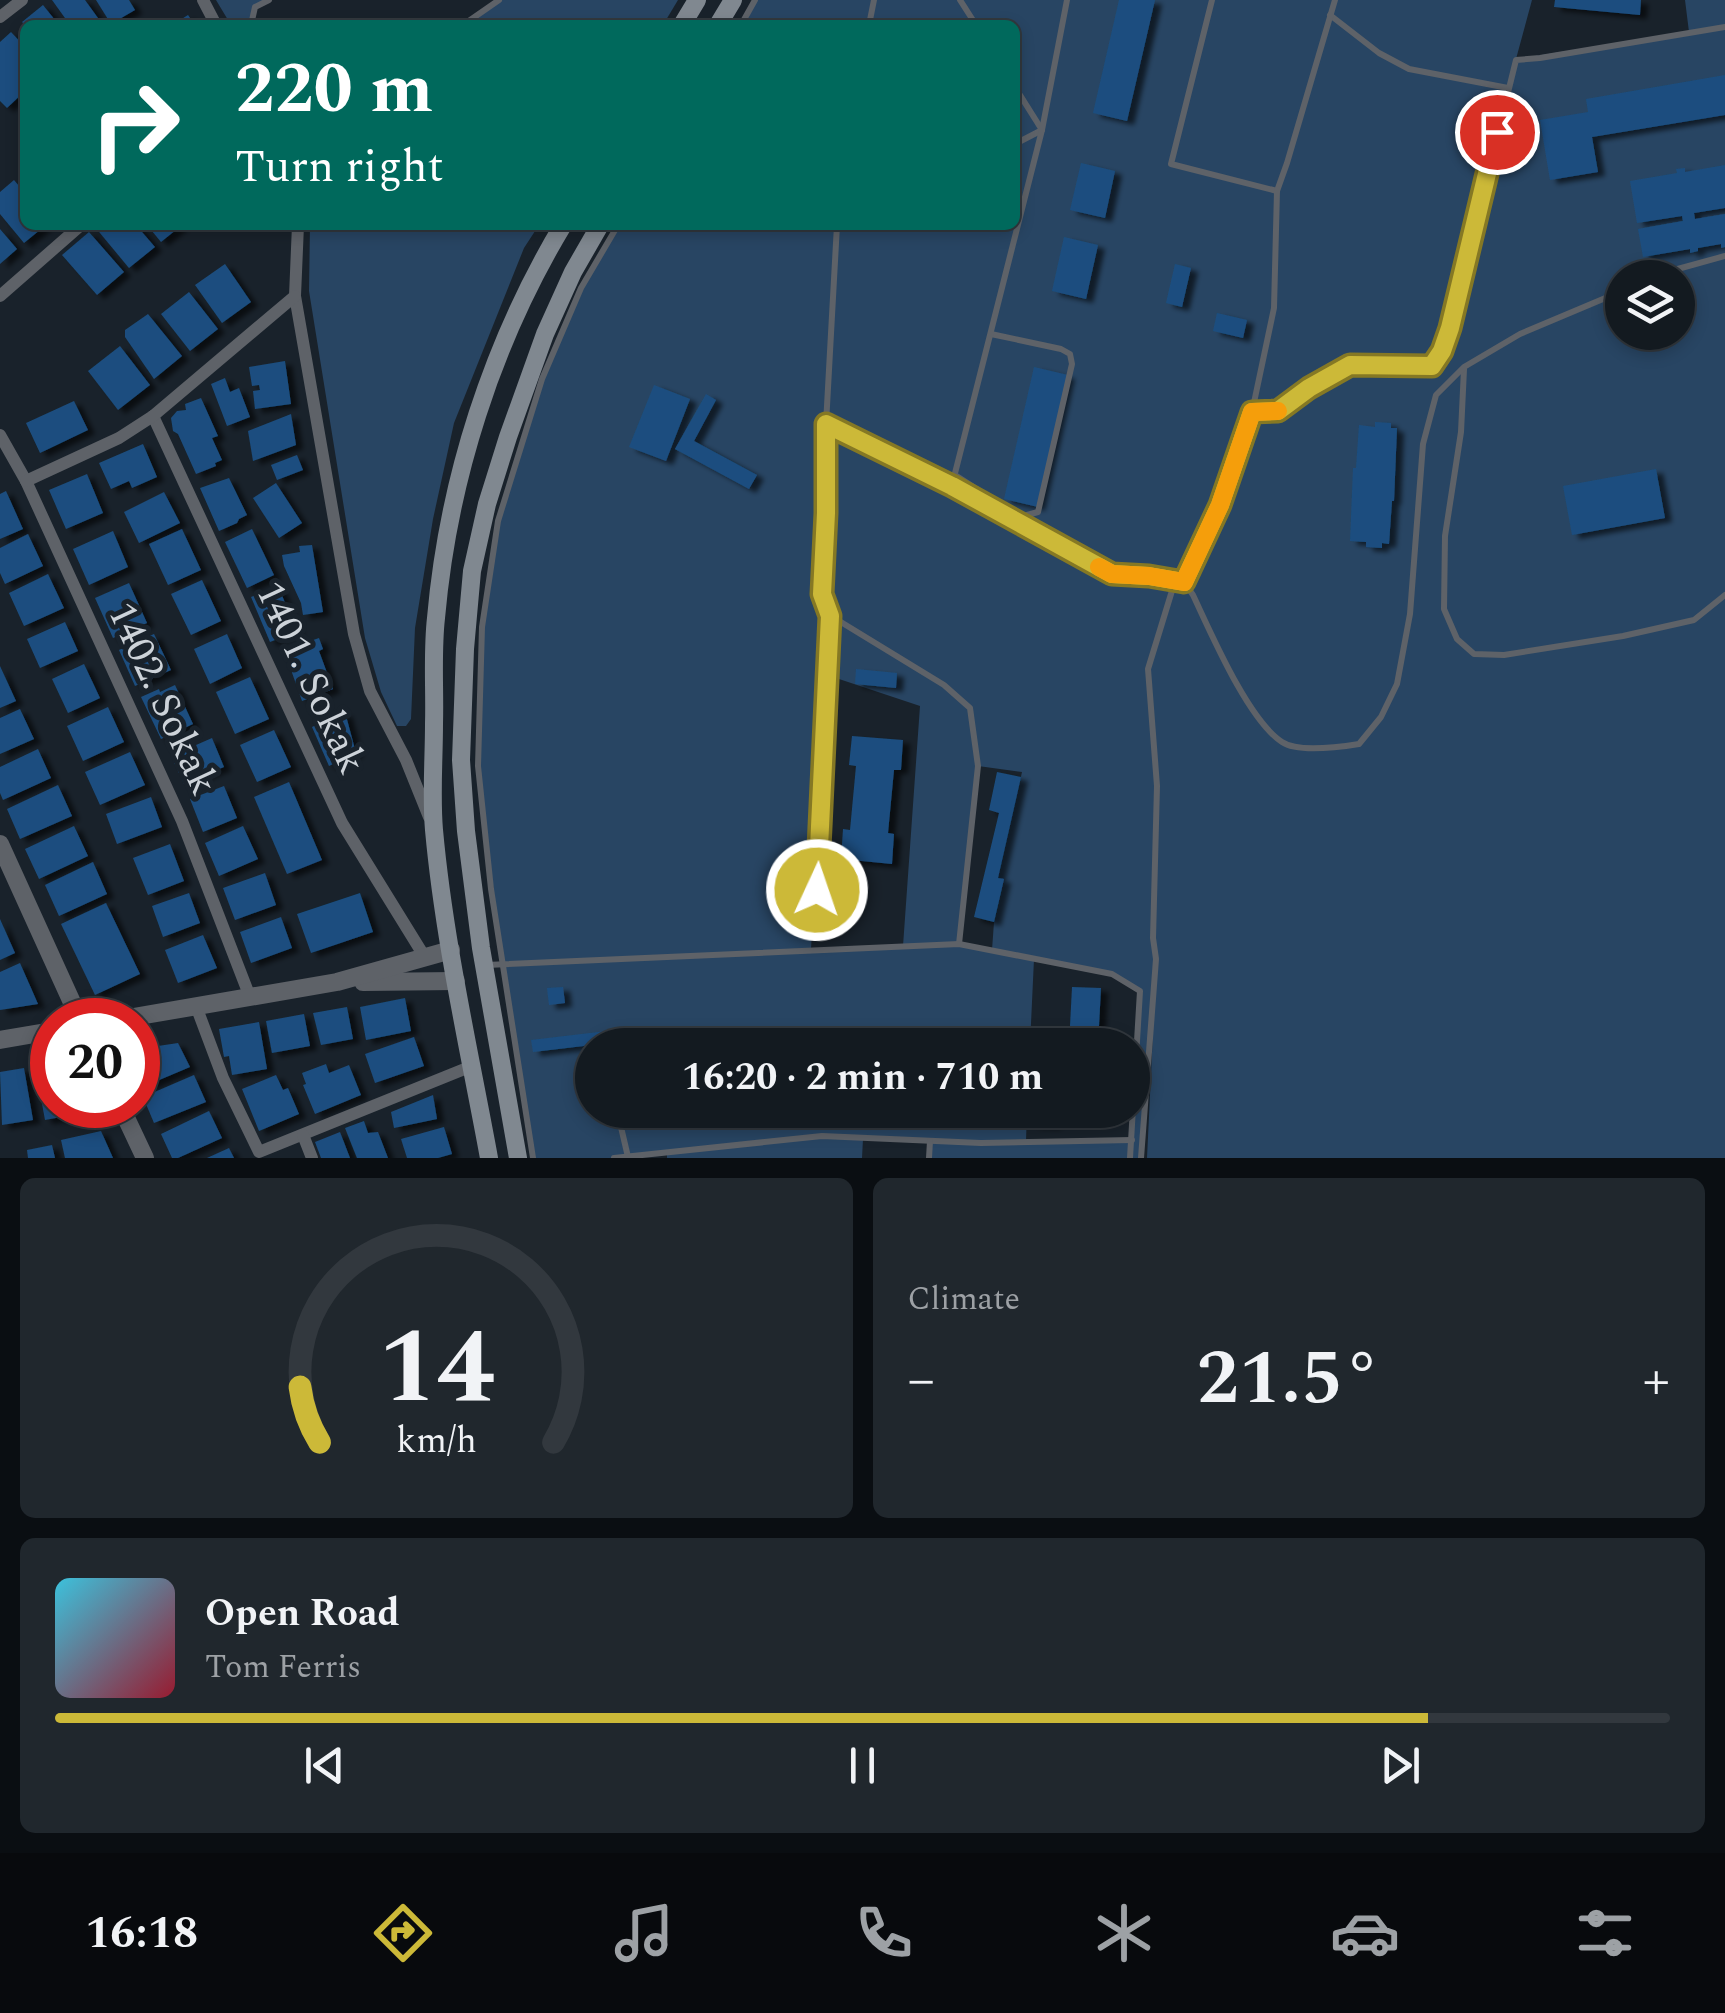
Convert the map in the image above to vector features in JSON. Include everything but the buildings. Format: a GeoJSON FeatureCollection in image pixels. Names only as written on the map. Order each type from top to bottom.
{"type":"FeatureCollection","features":[{"type":"Feature","properties":{"kind":"main road"},"geometry":{"type":"LineString","coordinates":[[489,1158],[450,950],[434,827],[435,620],[449,518],[471,431],[504,346],[559,230]]}},
{"type":"Feature","properties":{"kind":"main road"},"geometry":{"type":"LineString","coordinates":[[518,1158],[483,964],[466,831],[462,760],[465,649],[472,571],[486,504],[539,352],[572,272],[597,230]]}},
{"type":"Feature","properties":{"kind":"main road"},"geometry":{"type":"LineString","coordinates":[[450,950],[483,964]]}},
{"type":"Feature","properties":{"kind":"main road"},"geometry":{"type":"LineString","coordinates":[[456,981],[483,964]]}},
{"type":"Feature","properties":{"kind":"street"},"geometry":{"type":"LineString","coordinates":[[0,17],[22,0]]}},
{"type":"Feature","properties":{"kind":"street"},"geometry":{"type":"LineString","coordinates":[[0,296],[75,230]]}},
{"type":"Feature","properties":{"kind":"street"},"geometry":{"type":"LineString","coordinates":[[298,230],[295,296],[354,634],[370,691],[406,760],[434,827]]}},
{"type":"Feature","properties":{"kind":"street"},"geometry":{"type":"LineString","coordinates":[[26,481],[119,438],[153,416],[295,296]]}},
{"type":"Feature","properties":{"kind":"street","name":"1401. Sokak"},"geometry":{"type":"LineString","coordinates":[[153,416],[327,793],[426,958]]}},
{"type":"Feature","properties":{"kind":"street","name":"1402. Sokak"},"geometry":{"type":"LineString","coordinates":[[0,434],[26,481],[182,821],[250,997]]}},
{"type":"Feature","properties":{"kind":"street"},"geometry":{"type":"LineString","coordinates":[[0,844],[70,998]]}},
{"type":"Feature","properties":{"kind":"street"},"geometry":{"type":"LineString","coordinates":[[160,1012],[337,982],[450,950]]}},
{"type":"Feature","properties":{"kind":"street"},"geometry":{"type":"LineString","coordinates":[[337,982],[456,981]]}},
{"type":"Feature","properties":{"kind":"street"},"geometry":{"type":"LineString","coordinates":[[196,1006],[259,1152],[472,1066]]}},
{"type":"Feature","properties":{"kind":"street"},"geometry":{"type":"LineString","coordinates":[[0,1040],[30,1035]]}},
{"type":"Feature","properties":{"kind":"street"},"geometry":{"type":"LineString","coordinates":[[131,1128],[145,1158]]}},
{"type":"Feature","properties":{"kind":"street"},"geometry":{"type":"LineString","coordinates":[[303,1135],[312,1158]]}},
{"type":"Feature","properties":{"kind":"lane"},"geometry":{"type":"LineString","coordinates":[[252,20],[254,7],[269,0]]}},
{"type":"Feature","properties":{"kind":"lane"},"geometry":{"type":"LineString","coordinates":[[470,20],[499,0]]}},
{"type":"Feature","properties":{"kind":"lane"},"geometry":{"type":"LineString","coordinates":[[1020,216],[1068,0]]}},
{"type":"Feature","properties":{"kind":"lane"},"geometry":{"type":"LineString","coordinates":[[1212,0],[1171,164],[1277,191]]}},
{"type":"Feature","properties":{"kind":"lane"},"geometry":{"type":"LineString","coordinates":[[1142,1158],[1156,959],[1153,938],[1157,786],[1148,669],[1180,581],[1220,505],[1252,412],[1274,308],[1277,191],[1335,0]]}},
{"type":"Feature","properties":{"kind":"lane"},"geometry":{"type":"LineString","coordinates":[[1330,15],[1379,53],[1409,69],[1508,88]]}},
{"type":"Feature","properties":{"kind":"lane"},"geometry":{"type":"LineString","coordinates":[[1252,412],[1278,411],[1350,365],[1432,366],[1450,328],[1516,60],[1725,27]]}},
{"type":"Feature","properties":{"kind":"lane"},"geometry":{"type":"LineString","coordinates":[[1020,95],[1042,130]]}},
{"type":"Feature","properties":{"kind":"lane"},"geometry":{"type":"LineString","coordinates":[[1020,141],[1042,130]]}},
{"type":"Feature","properties":{"kind":"lane"},"geometry":{"type":"LineString","coordinates":[[533,1158],[491,888],[478,766],[482,627],[498,522],[542,379],[581,288],[615,230]]}},
{"type":"Feature","properties":{"kind":"lane"},"geometry":{"type":"LineString","coordinates":[[815,926],[830,616],[822,594],[836,230]]}},
{"type":"Feature","properties":{"kind":"lane"},"geometry":{"type":"LineString","coordinates":[[952,486],[1017,230]]}},
{"type":"Feature","properties":{"kind":"lane"},"geometry":{"type":"LineString","coordinates":[[1695,264],[1725,256]]}},
{"type":"Feature","properties":{"kind":"lane"},"geometry":{"type":"LineString","coordinates":[[1180,581],[1255,716],[1284,744],[1324,749],[1359,744],[1381,717],[1397,684],[1410,614],[1423,444],[1436,396],[1464,367],[1520,334],[1605,299]]}},
{"type":"Feature","properties":{"kind":"lane"},"geometry":{"type":"LineString","coordinates":[[955,476],[1020,517],[1038,512],[1072,364],[1070,354],[990,334]]}},
{"type":"Feature","properties":{"kind":"lane"},"geometry":{"type":"LineString","coordinates":[[1464,367],[1461,432],[1445,536],[1444,608],[1457,639],[1474,654],[1504,656],[1694,620],[1725,595]]}},
{"type":"Feature","properties":{"kind":"lane"},"geometry":{"type":"LineString","coordinates":[[826,424],[952,486],[1112,574],[1180,581]]}},
{"type":"Feature","properties":{"kind":"lane"},"geometry":{"type":"LineString","coordinates":[[830,616],[944,684],[970,708],[978,766],[959,944]]}},
{"type":"Feature","properties":{"kind":"lane"},"geometry":{"type":"LineString","coordinates":[[483,964],[959,944],[1112,974],[1140,992],[1130,1158]]}},
{"type":"Feature","properties":{"kind":"lane"},"geometry":{"type":"LineString","coordinates":[[621,1128],[628,1157]]}},
{"type":"Feature","properties":{"kind":"lane"},"geometry":{"type":"LineString","coordinates":[[614,1158],[822,1136],[981,1142],[1132,1140]]}},
{"type":"Feature","properties":{"kind":"lane"},"geometry":{"type":"LineString","coordinates":[[930,1141],[930,1158]]}},
{"type":"Feature","properties":{"kind":"shaded area"},"geometry":{"type":"Polygon","coordinates":[[[216,0],[267,0],[255,7],[252,20],[228,20],[216,0]]]}},
{"type":"Feature","properties":{"kind":"shaded area"},"geometry":{"type":"Polygon","coordinates":[[[499,0],[678,0],[666,20],[470,20],[499,0]]]}},
{"type":"Feature","properties":{"kind":"shaded area"},"geometry":{"type":"Polygon","coordinates":[[[755,0],[1532,0],[1516,59],[1689,32],[1685,0],[1725,0],[1725,1158],[1147,1158],[1153,1032],[1150,1064],[1150,1028],[1138,1028],[1140,991],[1112,974],[1034,959],[1031,1028],[575,1028],[575,1128],[1026,1128],[1026,1141],[1131,1140],[1132,1128],[1144,1128],[1141,1158],[929,1158],[930,1141],[863,1139],[862,1158],[667,1158],[667,1153],[629,1158],[533,1158],[478,766],[482,627],[498,521],[542,379],[581,288],[615,230],[1020,230],[1020,20],[744,20],[755,0]],[[827,675],[811,949],[903,946],[920,706],[827,675]],[[978,766],[959,944],[992,950],[1003,879],[998,878],[1022,772],[978,766]]]}},
{"type":"Feature","properties":{"kind":"shaded area"},"geometry":{"type":"Polygon","coordinates":[[[310,230],[536,230],[524,248],[454,423],[415,628],[411,719],[406,726],[397,726],[381,692],[365,638],[309,291],[310,230]]]}},
{"type":"Feature","properties":{"kind":"slow traffic"},"geometry":{"type":"LineString","coordinates":[[1099,567],[1112,574],[1184,582],[1220,505],[1252,412],[1278,411]]}},
{"type":"Feature","properties":{"kind":"route"},"geometry":{"type":"LineString","coordinates":[[817,890],[830,616],[822,594],[826,424],[952,486],[1112,574],[1184,582],[1220,505],[1252,412],[1278,411],[1350,365],[1432,366],[1450,328],[1497,132]]}}]}
